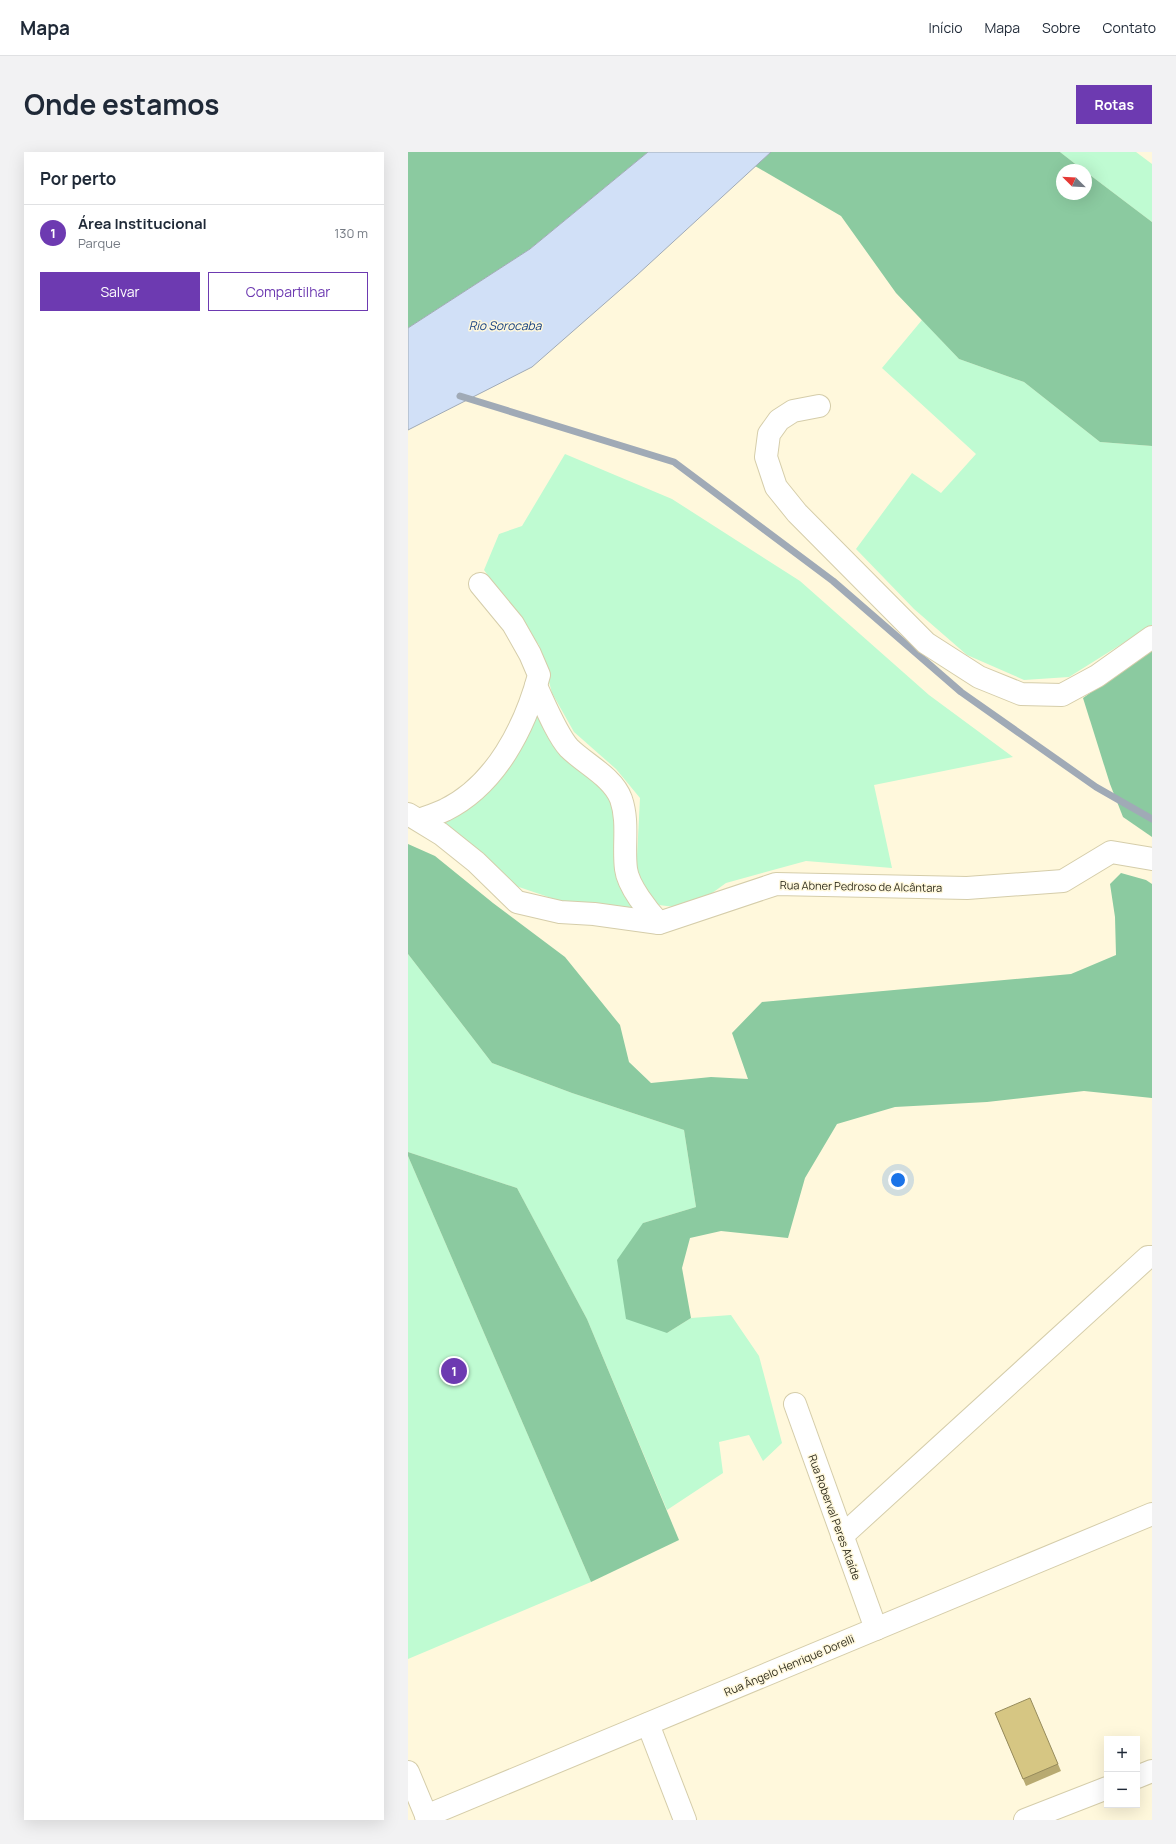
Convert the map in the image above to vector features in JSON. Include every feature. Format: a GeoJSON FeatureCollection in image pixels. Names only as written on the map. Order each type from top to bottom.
{"type":"FeatureCollection","features":[{"type":"Feature","properties":{"kind":"street"},"geometry":{"type":"LineString","coordinates":[[819,406],[788,414],[778,420],[769,434],[766,457],[776,487],[797,513],[926,644],[979,677],[1020,694],[1062,695],[1097,676],[1152,637]]}},
{"type":"Feature","properties":{"kind":"street"},"geometry":{"type":"LineString","coordinates":[[414,817],[446,810],[485,780],[502,758],[519,730],[536,686],[539,675],[530,654],[513,624],[480,584]]}},
{"type":"Feature","properties":{"kind":"street"},"geometry":{"type":"LineString","coordinates":[[536,686],[550,716],[568,747],[608,781],[621,798],[626,819],[626,870],[645,907],[659,923]]}},
{"type":"Feature","properties":{"kind":"street","name":"Rua Abner Pedroso de Alcântara"},"geometry":{"type":"LineString","coordinates":[[414,817],[441,834],[476,862],[517,902],[560,912],[594,914],[659,923],[776,884],[967,888],[1063,881],[1111,852],[1152,859]]}},
{"type":"Feature","properties":{"kind":"street"},"geometry":{"type":"LineString","coordinates":[[842,1536],[1148,1257],[1152,1256]]}},
{"type":"Feature","properties":{"kind":"street","name":"Rua Roberval Peres Ataíde"},"geometry":{"type":"LineString","coordinates":[[795,1404],[876,1629]]}},
{"type":"Feature","properties":{"kind":"street","name":"Rua Ângelo Henrique Dorelli"},"geometry":{"type":"LineString","coordinates":[[427,1818],[648,1724],[1152,1514]]}},
{"type":"Feature","properties":{"kind":"street"},"geometry":{"type":"LineString","coordinates":[[648,1724],[685,1820]]}},
{"type":"Feature","properties":{"kind":"street"},"geometry":{"type":"LineString","coordinates":[[1140,1776],[1152,1771]]}},
{"type":"Feature","properties":{"kind":"street"},"geometry":{"type":"LineString","coordinates":[[408,1772],[427,1818]]}},
{"type":"Feature","properties":{"kind":"street"},"geometry":{"type":"LineString","coordinates":[[1026,1820],[1104,1789]]}},
{"type":"Feature","properties":{"kind":"green space"},"geometry":{"type":"Polygon","coordinates":[[[408,152],[648,152],[530,249],[408,328],[408,152]]]}},
{"type":"Feature","properties":{"kind":"green space"},"geometry":{"type":"Polygon","coordinates":[[[771,152],[1060,152],[1075,164],[1056,164],[1056,200],[1092,200],[1092,177],[1152,222],[1152,446],[1100,442],[1024,382],[959,359],[896,293],[841,216],[755,166],[771,152]]]}},
{"type":"Feature","properties":{"kind":"green space"},"geometry":{"type":"Polygon","coordinates":[[[1060,152],[1136,152],[1152,164],[1152,222],[1092,177],[1092,164],[1075,164],[1060,152]]]}},
{"type":"Feature","properties":{"kind":"green space"},"geometry":{"type":"Polygon","coordinates":[[[922,320],[959,359],[1024,382],[1100,442],[1152,446],[1152,625],[1069,677],[1024,680],[967,655],[914,609],[856,549],[912,473],[941,493],[976,454],[882,368],[922,320]]]}},
{"type":"Feature","properties":{"kind":"green space"},"geometry":{"type":"Polygon","coordinates":[[[565,454],[672,499],[800,581],[929,695],[1013,757],[874,785],[892,868],[806,861],[726,883],[690,909],[659,905],[636,876],[640,798],[616,769],[574,732],[552,693],[539,645],[484,570],[499,534],[522,526],[565,454]]]}},
{"type":"Feature","properties":{"kind":"green space"},"geometry":{"type":"Polygon","coordinates":[[[1152,649],[1152,837],[1123,817],[1110,784],[1083,698],[1152,649]]]}},
{"type":"Feature","properties":{"kind":"green space"},"geometry":{"type":"Polygon","coordinates":[[[539,705],[613,798],[643,914],[563,902],[513,885],[436,822],[539,705]]]}},
{"type":"Feature","properties":{"kind":"green space"},"geometry":{"type":"Polygon","coordinates":[[[408,844],[435,856],[493,903],[565,957],[620,1025],[629,1062],[651,1083],[711,1077],[748,1079],[732,1033],[762,1002],[1071,974],[1116,955],[1115,917],[1110,884],[1121,873],[1146,880],[1152,884],[1152,1098],[1084,1091],[987,1102],[895,1107],[837,1124],[805,1178],[788,1238],[721,1231],[690,1238],[682,1268],[691,1318],[667,1333],[626,1319],[617,1260],[643,1223],[696,1207],[684,1130],[572,1093],[492,1063],[408,954],[408,844]]]}},
{"type":"Feature","properties":{"kind":"green space"},"geometry":{"type":"Polygon","coordinates":[[[408,954],[492,1063],[572,1093],[684,1130],[696,1207],[643,1223],[667,1333],[691,1318],[731,1315],[759,1356],[782,1443],[763,1461],[749,1435],[719,1442],[723,1473],[667,1510],[587,1319],[517,1188],[408,1152],[408,954]]]}},
{"type":"Feature","properties":{"kind":"green space"},"geometry":{"type":"Polygon","coordinates":[[[408,1152],[517,1188],[587,1319],[679,1540],[591,1582],[408,1156],[408,1152]]]}},
{"type":"Feature","properties":{"kind":"green space"},"geometry":{"type":"Polygon","coordinates":[[[408,1156],[591,1582],[408,1659],[408,1156]]]}},
{"type":"Feature","properties":{"kind":"water","name":"Rio Sorocaba"},"geometry":{"type":"Polygon","coordinates":[[[648,152],[771,152],[636,276],[532,367],[408,430],[408,328],[530,249],[648,152]]]}},
{"type":"Feature","properties":{"kind":"building"},"geometry":{"type":"Polygon","coordinates":[[[1030,1698],[1058,1764],[1023,1779],[995,1713],[1030,1698]]]}},
{"type":"Feature","properties":{"kind":"waterway"},"geometry":{"type":"LineString","coordinates":[[460,396],[674,462],[833,581],[961,692],[1096,787],[1152,819]]}},
{"type":"Feature","properties":{"kind":"place","name":"Área Institucional"},"geometry":{"type":"Point","coordinates":[454,1371]}}]}
